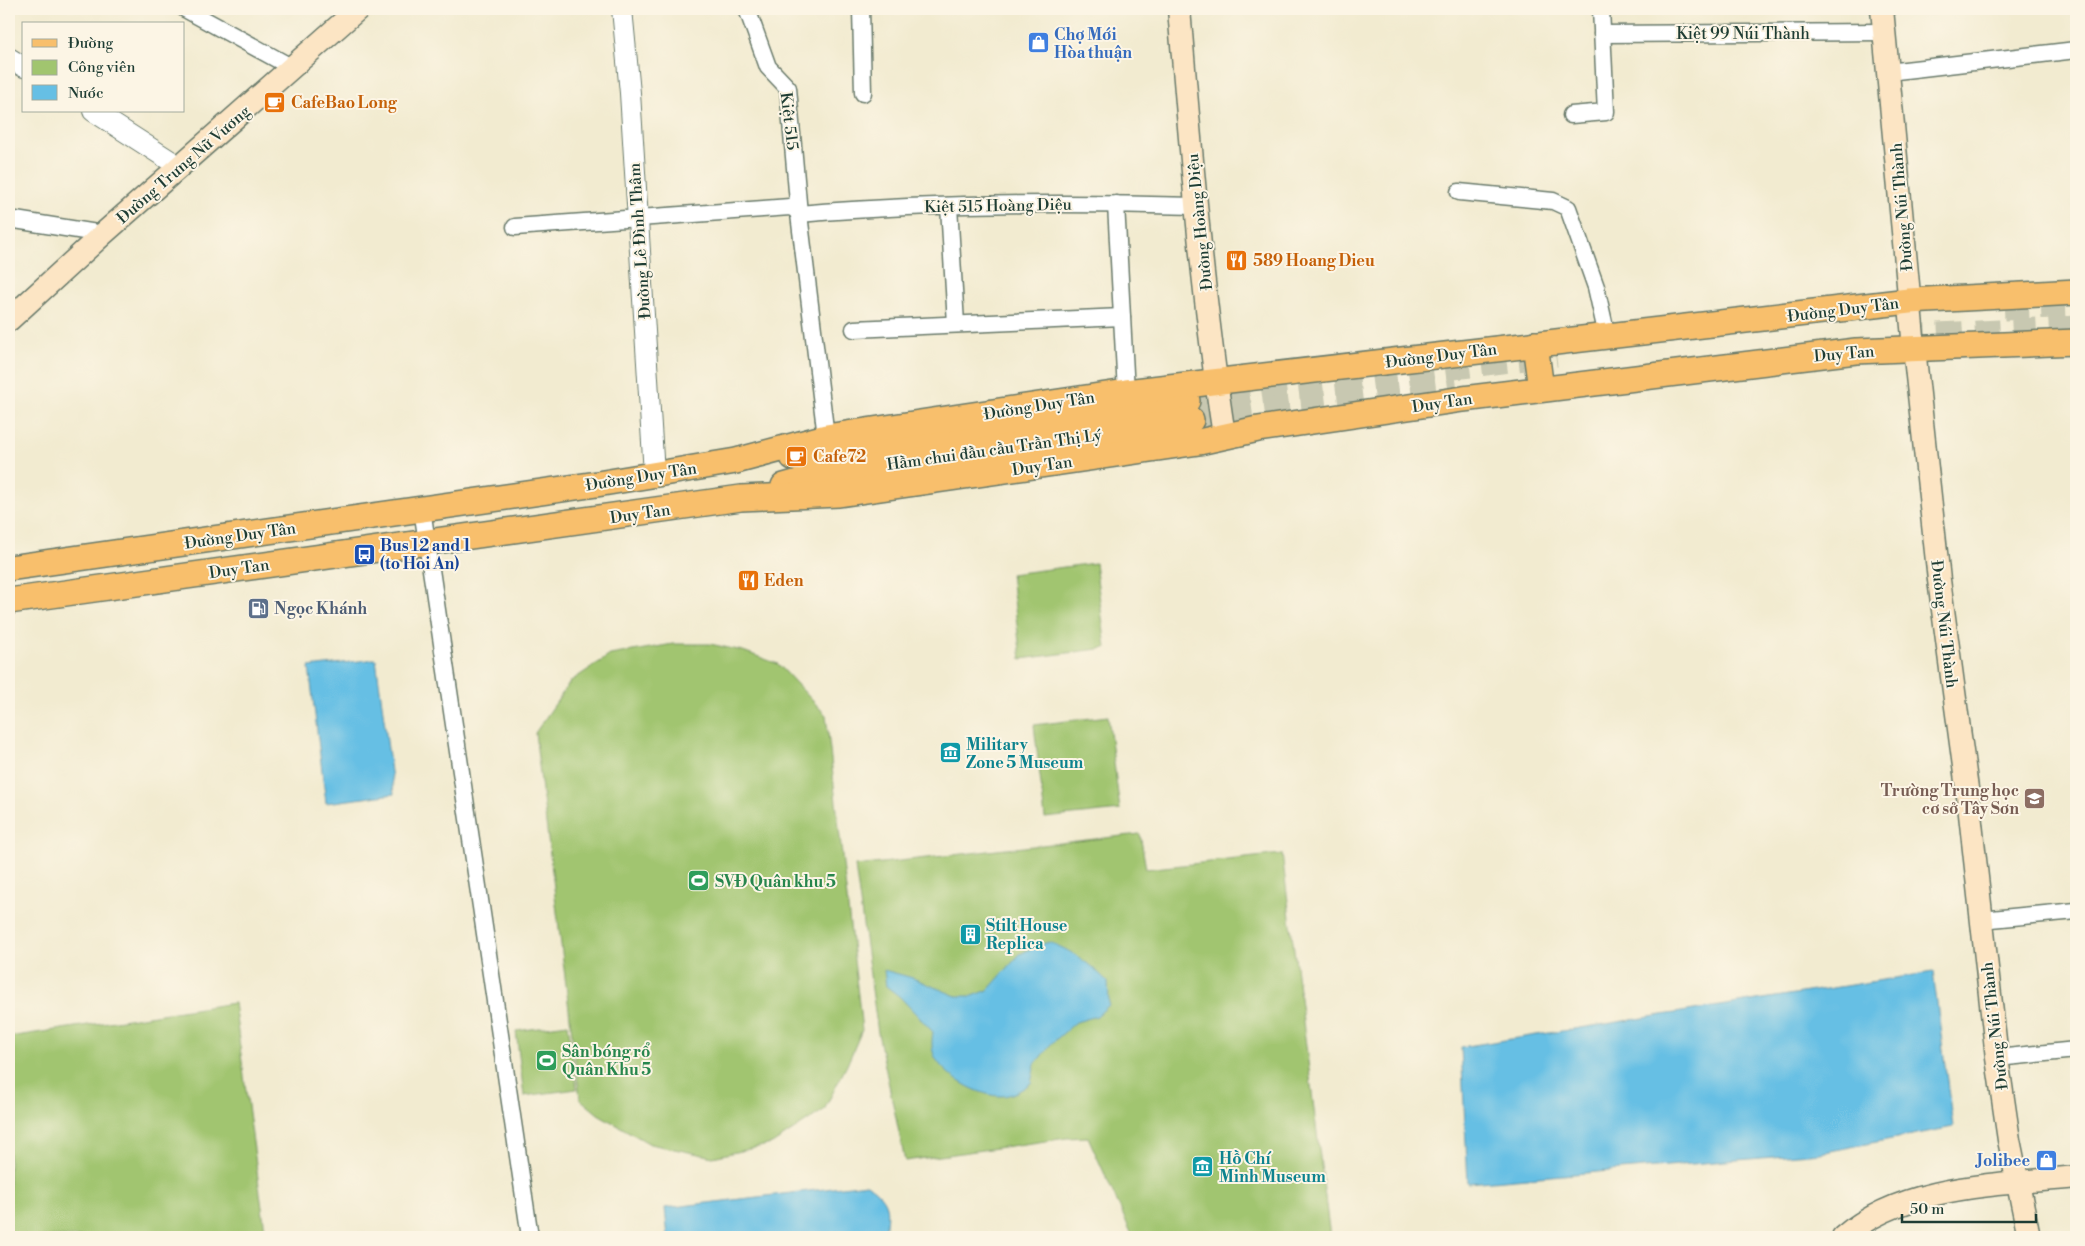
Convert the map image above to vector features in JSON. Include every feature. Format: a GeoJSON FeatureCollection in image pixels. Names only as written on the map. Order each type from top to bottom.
{"type":"FeatureCollection","features":[{"type":"Feature","properties":{"kind":"main road","name":"Đường Trưng Nữ Vương"},"geometry":{"type":"LineString","coordinates":[[9,320],[103,234],[358,9]]}},
{"type":"Feature","properties":{"kind":"main road","name":"Đường Hoàng Diệu"},"geometry":{"type":"LineString","coordinates":[[1179,9],[1196,206],[1224,436]]}},
{"type":"Feature","properties":{"kind":"main road","name":"Đường Núi Thành"},"geometry":{"type":"LineString","coordinates":[[1882,9],[1914,348],[1939,580],[1968,796],[1997,1058],[2016,1184],[2028,1237]]}},
{"type":"Feature","properties":{"kind":"main road","name":"Đường Duy Tân"},"geometry":{"type":"LineString","coordinates":[[9,568],[654,474],[736,461],[826,437],[1126,392],[1910,301],[2076,292]]}},
{"type":"Feature","properties":{"kind":"main road","name":"Duy Tan"},"geometry":{"type":"LineString","coordinates":[[9,601],[741,498],[839,494],[1199,442],[1224,436],[1453,400],[1856,351],[2076,342]]}},
{"type":"Feature","properties":{"kind":"main road"},"geometry":{"type":"LineString","coordinates":[[1535,344],[1541,389]]}},
{"type":"Feature","properties":{"kind":"main road","name":"Hầm chui đầu cầu Trần Thị Lý"},"geometry":{"type":"LineString","coordinates":[[736,461],[828,455],[1190,411],[831,473],[741,498]]}},
{"type":"Feature","properties":{"kind":"main road"},"geometry":{"type":"LineString","coordinates":[[1843,1237],[1856,1226],[1891,1208],[1927,1196],[1969,1188],[2076,1178]]}},
{"type":"Feature","properties":{"kind":"street"},"geometry":{"type":"LineString","coordinates":[[184,9],[291,68]]}},
{"type":"Feature","properties":{"kind":"street","name":"Đường Lê Đình Thâm"},"geometry":{"type":"LineString","coordinates":[[622,9],[630,93],[654,474]]}},
{"type":"Feature","properties":{"kind":"street","name":"Kiệt 515"},"geometry":{"type":"LineString","coordinates":[[747,9],[768,68],[788,88],[799,214],[826,437]]}},
{"type":"Feature","properties":{"kind":"street"},"geometry":{"type":"LineString","coordinates":[[861,9],[863,93]]}},
{"type":"Feature","properties":{"kind":"street"},"geometry":{"type":"LineString","coordinates":[[1571,115],[1606,112],[1601,9]]}},
{"type":"Feature","properties":{"kind":"street","name":"Kiệt 99 Núi Thành"},"geometry":{"type":"LineString","coordinates":[[1602,34],[1884,32]]}},
{"type":"Feature","properties":{"kind":"street"},"geometry":{"type":"LineString","coordinates":[[1888,72],[2076,50]]}},
{"type":"Feature","properties":{"kind":"street"},"geometry":{"type":"LineString","coordinates":[[9,58],[22,67]]}},
{"type":"Feature","properties":{"kind":"street"},"geometry":{"type":"LineString","coordinates":[[95,112],[180,167]]}},
{"type":"Feature","properties":{"kind":"street"},"geometry":{"type":"LineString","coordinates":[[1459,192],[1553,201],[1568,208],[1596,287],[1607,336]]}},
{"type":"Feature","properties":{"kind":"street"},"geometry":{"type":"LineString","coordinates":[[1116,204],[1126,392]]}},
{"type":"Feature","properties":{"kind":"street","name":"Kiệt 515 Hoàng Diệu"},"geometry":{"type":"LineString","coordinates":[[515,227],[637,220],[790,207],[794,208],[799,214],[888,207],[1116,204],[1196,206]]}},
{"type":"Feature","properties":{"kind":"street"},"geometry":{"type":"LineString","coordinates":[[949,206],[956,324]]}},
{"type":"Feature","properties":{"kind":"street"},"geometry":{"type":"LineString","coordinates":[[9,219],[103,234]]}},
{"type":"Feature","properties":{"kind":"street"},"geometry":{"type":"LineString","coordinates":[[854,329],[1122,317]]}},
{"type":"Feature","properties":{"kind":"street"},"geometry":{"type":"LineString","coordinates":[[422,509],[530,1237]]}},
{"type":"Feature","properties":{"kind":"street"},"geometry":{"type":"LineString","coordinates":[[1981,920],[2076,911]]}},
{"type":"Feature","properties":{"kind":"street"},"geometry":{"type":"LineString","coordinates":[[1997,1058],[2076,1050]]}},
{"type":"Feature","properties":{"kind":"green space"},"geometry":{"type":"Polygon","coordinates":[[[1095,563],[1106,648],[1021,659],[1011,574],[1095,563]]]}},
{"type":"Feature","properties":{"kind":"green space","name":"SVĐ Quân khu 5"},"geometry":{"type":"Polygon","coordinates":[[[673,644],[710,644],[743,651],[778,664],[826,715],[862,1030],[824,1110],[772,1144],[713,1157],[650,1144],[598,1114],[580,1099],[535,733],[571,681],[610,655],[673,644]]]}},
{"type":"Feature","properties":{"kind":"green space"},"geometry":{"type":"Polygon","coordinates":[[[1108,716],[1120,810],[1045,818],[1034,725],[1108,716]]]}},
{"type":"Feature","properties":{"kind":"green space"},"geometry":{"type":"Polygon","coordinates":[[[1140,834],[1146,869],[1282,854],[1330,1237],[1133,1237],[1088,1137],[1067,1138],[905,1161],[878,1033],[855,866],[1140,834]]]}},
{"type":"Feature","properties":{"kind":"green space"},"geometry":{"type":"Polygon","coordinates":[[[234,1003],[266,1237],[9,1237],[9,1037],[234,1003]]]}},
{"type":"Feature","properties":{"kind":"green space","name":"Sân bóng rổ Quân Khu 5"},"geometry":{"type":"Polygon","coordinates":[[[568,1024],[577,1089],[524,1096],[516,1031],[568,1024]]]}},
{"type":"Feature","properties":{"kind":"water"},"geometry":{"type":"Polygon","coordinates":[[[376,659],[394,794],[326,803],[309,667],[376,659]]]}},
{"type":"Feature","properties":{"kind":"water"},"geometry":{"type":"Polygon","coordinates":[[[1049,942],[1081,959],[1108,982],[1109,1005],[1097,1016],[1076,1022],[1051,1044],[1035,1064],[1031,1083],[1010,1095],[1002,1096],[983,1093],[963,1084],[945,1070],[934,1055],[932,1046],[933,1032],[900,997],[886,986],[884,970],[913,978],[956,996],[973,996],[988,990],[1020,954],[1049,942]]]}},
{"type":"Feature","properties":{"kind":"water"},"geometry":{"type":"Polygon","coordinates":[[[1933,972],[1953,1127],[1820,1153],[1468,1183],[1461,1047],[1933,972]]]}},
{"type":"Feature","properties":{"kind":"water"},"geometry":{"type":"Polygon","coordinates":[[[867,1184],[884,1201],[887,1213],[885,1237],[668,1237],[665,1208],[867,1184]]]}},
{"type":"Feature","properties":{"kind":"tunnel"},"geometry":{"type":"LineString","coordinates":[[2004,308],[2076,305]]}},
{"type":"Feature","properties":{"kind":"tunnel"},"geometry":{"type":"LineString","coordinates":[[1901,337],[2076,328]]}},
{"type":"Feature","properties":{"kind":"tunnel"},"geometry":{"type":"LineString","coordinates":[[1188,401],[1556,354]]}},
{"type":"Feature","properties":{"kind":"tunnel"},"geometry":{"type":"LineString","coordinates":[[1191,420],[1457,388]]}},
{"type":"Feature","properties":{"kind":"place","name":"Chợ Mới Hòa thuận"},"geometry":{"type":"Point","coordinates":[1038,43]}},
{"type":"Feature","properties":{"kind":"place","name":"CafeBao Long"},"geometry":{"type":"Point","coordinates":[275,102]}},
{"type":"Feature","properties":{"kind":"place","name":"589 Hoang Dieu"},"geometry":{"type":"Point","coordinates":[1237,260]}},
{"type":"Feature","properties":{"kind":"place","name":"Cafe72"},"geometry":{"type":"Point","coordinates":[797,456]}},
{"type":"Feature","properties":{"kind":"place","name":"Bus 12 and 1 (to Hoi An)"},"geometry":{"type":"Point","coordinates":[364,554]}},
{"type":"Feature","properties":{"kind":"place","name":"Eden"},"geometry":{"type":"Point","coordinates":[748,580]}},
{"type":"Feature","properties":{"kind":"place","name":"Ngọc Khánh"},"geometry":{"type":"Point","coordinates":[258,608]}},
{"type":"Feature","properties":{"kind":"place","name":"Military Zone 5 Museum"},"geometry":{"type":"Point","coordinates":[950,753]}},
{"type":"Feature","properties":{"kind":"place","name":"Trường Trung học cơ sở Tây Sơn"},"geometry":{"type":"Point","coordinates":[2035,799]}},
{"type":"Feature","properties":{"kind":"place","name":"SVĐ Quân khu 5"},"geometry":{"type":"Point","coordinates":[699,881]}},
{"type":"Feature","properties":{"kind":"place","name":"Stilt House Replica"},"geometry":{"type":"Point","coordinates":[970,934]}},
{"type":"Feature","properties":{"kind":"place","name":"Sân bóng rổ Quân Khu 5"},"geometry":{"type":"Point","coordinates":[546,1060]}},
{"type":"Feature","properties":{"kind":"place","name":"Jolibee"},"geometry":{"type":"Point","coordinates":[2046,1160]}},
{"type":"Feature","properties":{"kind":"place","name":"Hồ Chí Minh Museum"},"geometry":{"type":"Point","coordinates":[1203,1167]}}]}
